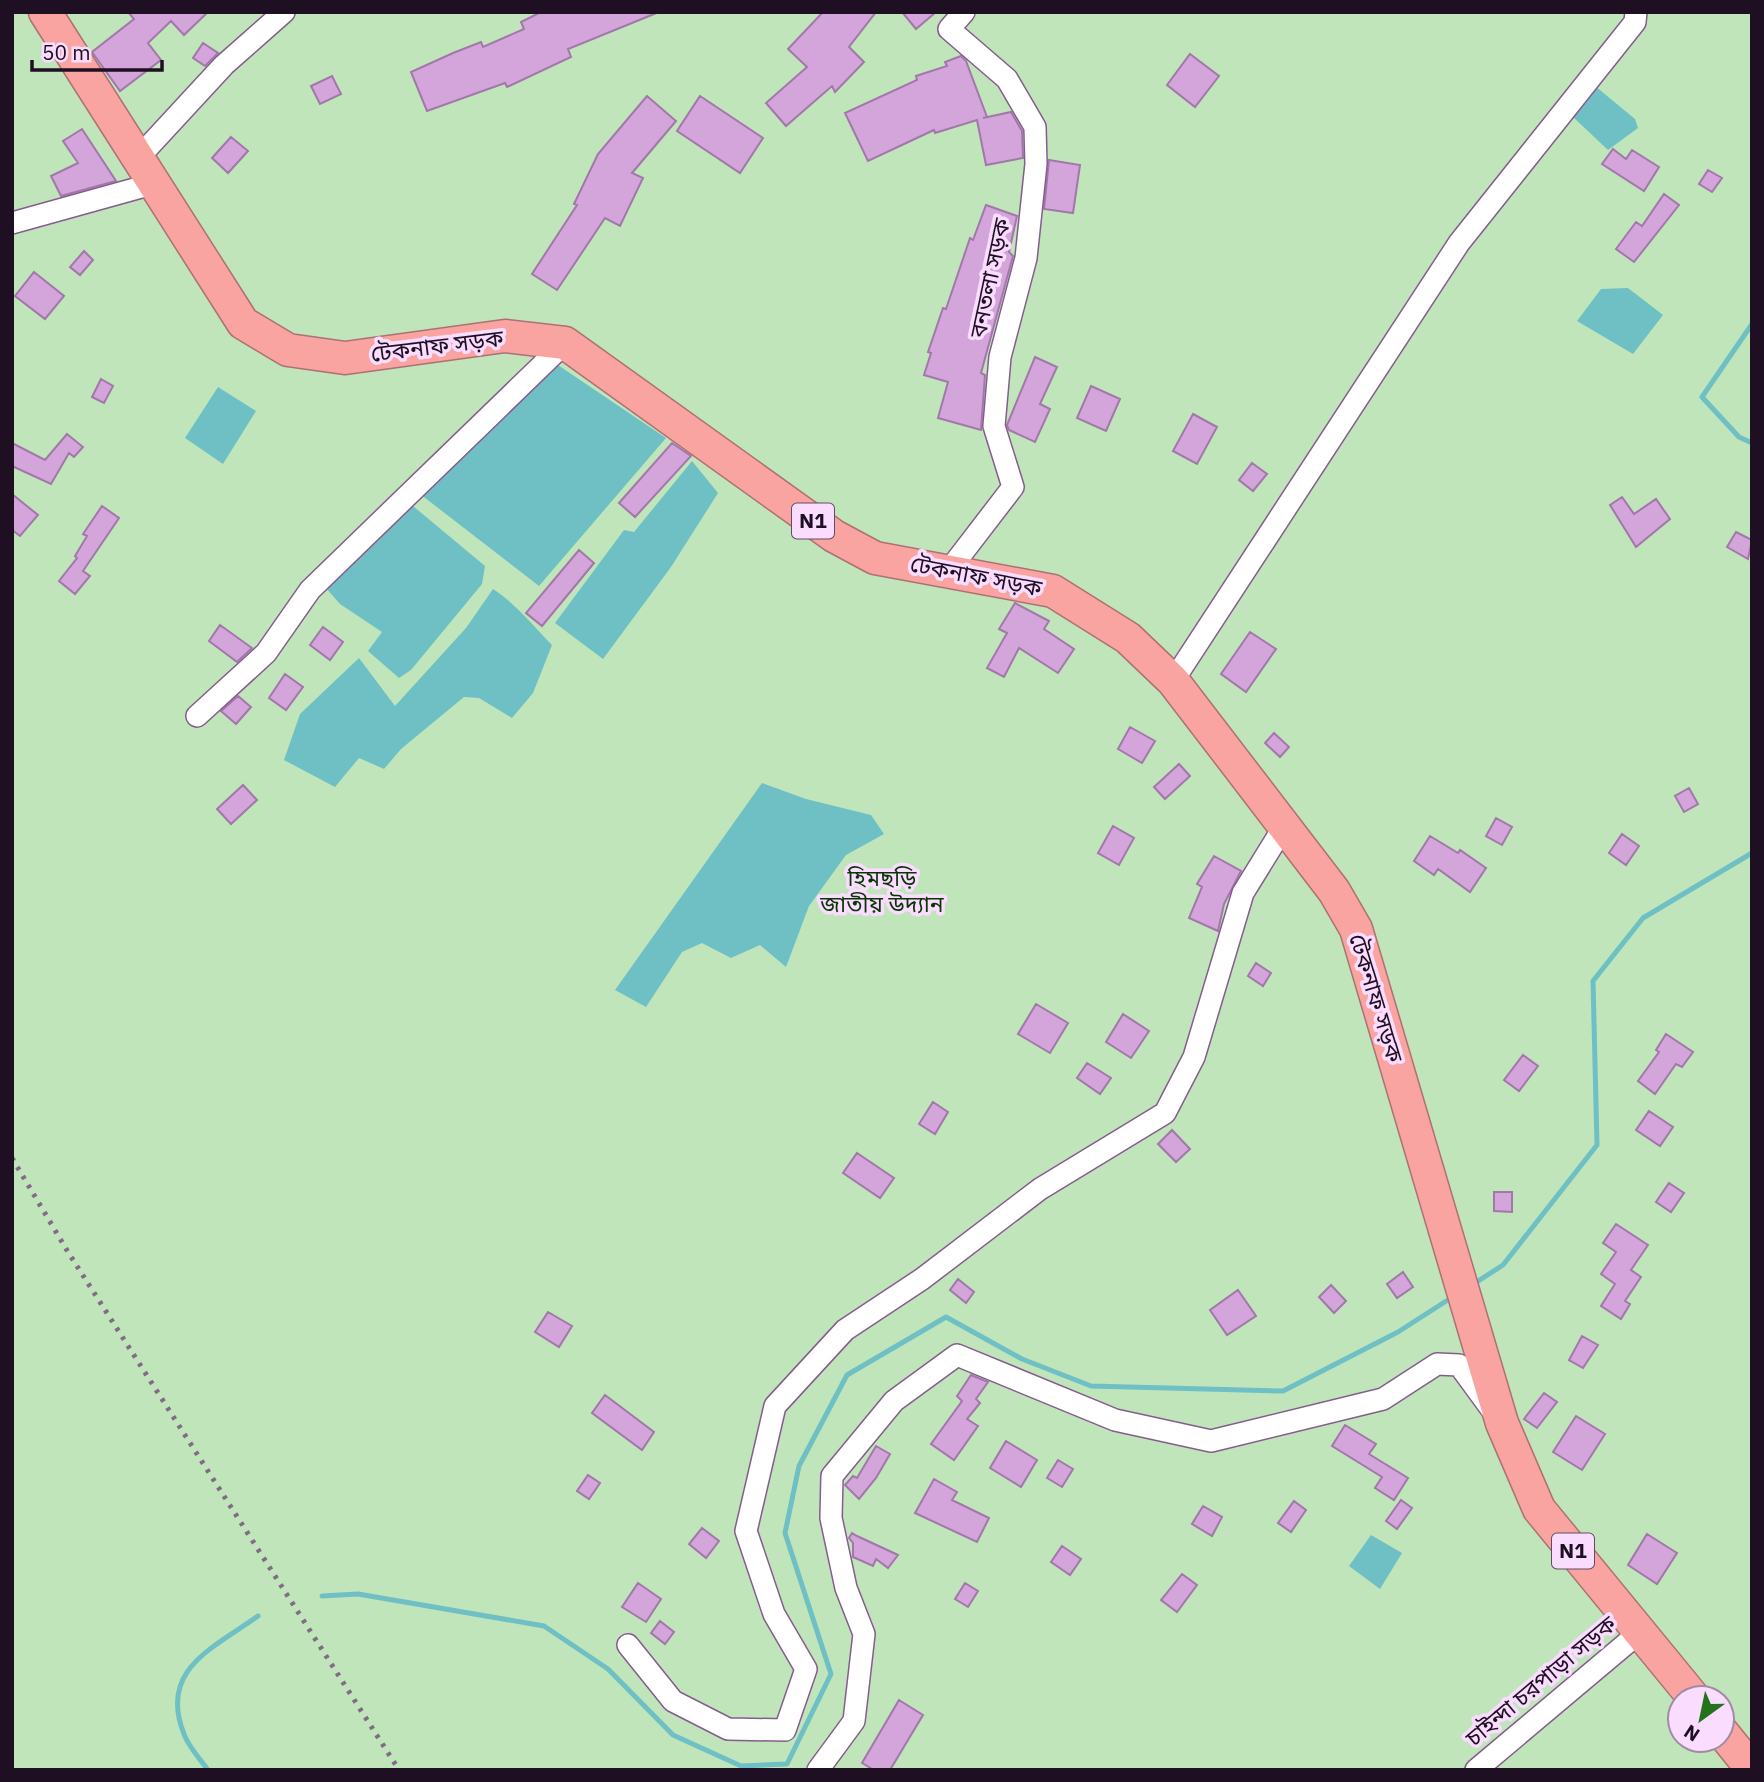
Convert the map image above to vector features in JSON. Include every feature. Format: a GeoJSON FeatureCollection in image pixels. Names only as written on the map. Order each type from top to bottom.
{"type":"FeatureCollection","features":[{"type":"Feature","properties":{"kind":"highway","name":"টেকনাফ সড়ক"},"geometry":{"type":"LineString","coordinates":[[45,12],[243,323],[288,350],[345,358],[505,336],[565,343],[834,536],[876,558],[950,569],[1053,592],[1128,638],[1173,681],[1334,891],[1356,929],[1502,1423],[1539,1509],[1683,1684]]}},
{"type":"Feature","properties":{"kind":"highway"},"geometry":{"type":"LineString","coordinates":[[1736,1749],[1752,1769]]}},
{"type":"Feature","properties":{"kind":"street"},"geometry":{"type":"LineString","coordinates":[[12,223],[148,170],[223,65],[284,12]]}},
{"type":"Feature","properties":{"kind":"street","name":"বনতলা সড়ক"},"geometry":{"type":"LineString","coordinates":[[950,569],[1013,487],[994,426],[1000,357],[1026,258],[1036,164],[1035,127],[1007,79],[950,29],[964,12]]}},
{"type":"Feature","properties":{"kind":"street"},"geometry":{"type":"LineString","coordinates":[[1173,681],[1459,243],[1635,22],[1636,12]]}},
{"type":"Feature","properties":{"kind":"street"},"geometry":{"type":"LineString","coordinates":[[197,716],[266,653],[310,590],[565,343]]}},
{"type":"Feature","properties":{"kind":"street"},"geometry":{"type":"LineString","coordinates":[[628,1645],[673,1701],[728,1729],[785,1730],[806,1669],[774,1614],[746,1531],[775,1406],[845,1330],[922,1279],[1040,1189],[1165,1113],[1194,1057],[1243,893],[1284,825]]}},
{"type":"Feature","properties":{"kind":"street"},"geometry":{"type":"LineString","coordinates":[[818,1770],[855,1721],[864,1634],[846,1588],[831,1518],[832,1476],[894,1401],[957,1355],[1115,1420],[1211,1441],[1383,1399],[1437,1364],[1459,1365],[1502,1423]]}},
{"type":"Feature","properties":{"kind":"street","name":"চাইন্দা চরপাড়া সড়ক"},"geometry":{"type":"LineString","coordinates":[[1476,1770],[1640,1632]]}},
{"type":"Feature","properties":{"kind":"green space","name":"হিমছড়ি জাতীয় উদ্যান"},"geometry":{"type":"Polygon","coordinates":[[[12,12],[1752,12],[1752,1770],[12,1770],[12,12]]]}},
{"type":"Feature","properties":{"kind":"shaded area"},"geometry":{"type":"Polygon","coordinates":[[[1595,86],[1635,119],[1638,128],[1608,150],[1573,117],[1595,86]]]}},
{"type":"Feature","properties":{"kind":"shaded area"},"geometry":{"type":"Polygon","coordinates":[[[1628,288],[1663,315],[1633,354],[1577,321],[1601,289],[1628,288]]]}},
{"type":"Feature","properties":{"kind":"shaded area"},"geometry":{"type":"Polygon","coordinates":[[[552,361],[666,438],[539,586],[420,494],[552,361]]]}},
{"type":"Feature","properties":{"kind":"shaded area"},"geometry":{"type":"Polygon","coordinates":[[[218,387],[256,411],[223,464],[185,438],[218,387]]]}},
{"type":"Feature","properties":{"kind":"shaded area"},"geometry":{"type":"Polygon","coordinates":[[[692,461],[718,493],[671,567],[603,659],[555,623],[624,530],[634,532],[692,461]]]}},
{"type":"Feature","properties":{"kind":"shaded area"},"geometry":{"type":"Polygon","coordinates":[[[407,501],[485,566],[482,584],[411,670],[399,678],[368,651],[382,632],[340,604],[326,588],[407,501]]]}},
{"type":"Feature","properties":{"kind":"shaded area"},"geometry":{"type":"Polygon","coordinates":[[[493,589],[517,608],[552,645],[533,693],[512,718],[479,698],[464,697],[401,749],[384,769],[359,758],[335,787],[284,760],[300,714],[359,658],[395,706],[466,628],[493,589]]]}},
{"type":"Feature","properties":{"kind":"shaded area"},"geometry":{"type":"Polygon","coordinates":[[[762,783],[806,799],[871,815],[884,834],[846,855],[809,906],[786,967],[760,945],[731,958],[702,943],[682,952],[646,1007],[615,990],[762,783]]]}},
{"type":"Feature","properties":{"kind":"shaded area"},"geometry":{"type":"Polygon","coordinates":[[[1371,1535],[1402,1553],[1380,1589],[1349,1566],[1371,1535]]]}},
{"type":"Feature","properties":{"kind":"building"},"geometry":{"type":"Polygon","coordinates":[[[128,12],[208,12],[184,35],[171,21],[148,43],[161,60],[120,91],[92,52],[134,19],[128,12]]]}},
{"type":"Feature","properties":{"kind":"building"},"geometry":{"type":"Polygon","coordinates":[[[541,12],[659,12],[568,49],[571,57],[507,87],[505,83],[427,111],[411,72],[481,42],[483,47],[524,29],[521,22],[541,12]]]}},
{"type":"Feature","properties":{"kind":"building"},"geometry":{"type":"Polygon","coordinates":[[[823,12],[876,12],[849,47],[864,62],[835,92],[832,86],[786,126],[766,103],[807,67],[788,49],[823,12]]]}},
{"type":"Feature","properties":{"kind":"building"},"geometry":{"type":"Polygon","coordinates":[[[902,12],[936,12],[916,29],[902,12]]]}},
{"type":"Feature","properties":{"kind":"building"},"geometry":{"type":"Polygon","coordinates":[[[203,43],[218,53],[205,66],[193,58],[203,43]]]}},
{"type":"Feature","properties":{"kind":"building"},"geometry":{"type":"Polygon","coordinates":[[[1190,54],[1219,76],[1195,107],[1167,85],[1190,54]]]}},
{"type":"Feature","properties":{"kind":"building"},"geometry":{"type":"Polygon","coordinates":[[[961,56],[966,61],[987,117],[983,118],[1011,112],[1022,131],[1023,158],[986,165],[977,120],[935,133],[934,130],[868,161],[845,113],[917,80],[916,76],[947,66],[945,62],[961,56]]]}},
{"type":"Feature","properties":{"kind":"building"},"geometry":{"type":"Polygon","coordinates":[[[332,76],[341,94],[320,104],[311,86],[332,76]]]}},
{"type":"Feature","properties":{"kind":"building"},"geometry":{"type":"Polygon","coordinates":[[[647,96],[676,121],[632,173],[643,178],[620,226],[605,218],[557,290],[532,274],[577,205],[574,204],[598,154],[647,96]]]}},
{"type":"Feature","properties":{"kind":"building"},"geometry":{"type":"Polygon","coordinates":[[[700,96],[763,138],[740,173],[677,131],[700,96]]]}},
{"type":"Feature","properties":{"kind":"building"},"geometry":{"type":"Polygon","coordinates":[[[82,129],[116,181],[61,196],[51,176],[78,163],[63,141],[82,129]]]}},
{"type":"Feature","properties":{"kind":"building"},"geometry":{"type":"Polygon","coordinates":[[[231,137],[248,151],[228,173],[212,158],[231,137]]]}},
{"type":"Feature","properties":{"kind":"building"},"geometry":{"type":"Polygon","coordinates":[[[1613,149],[1626,159],[1632,150],[1659,167],[1644,191],[1602,164],[1613,149]]]}},
{"type":"Feature","properties":{"kind":"building"},"geometry":{"type":"Polygon","coordinates":[[[1049,160],[1080,165],[1073,213],[1044,209],[1049,160]]]}},
{"type":"Feature","properties":{"kind":"building"},"geometry":{"type":"Polygon","coordinates":[[[1708,170],[1722,178],[1712,192],[1699,184],[1708,170]]]}},
{"type":"Feature","properties":{"kind":"building"},"geometry":{"type":"Polygon","coordinates":[[[1664,194],[1679,205],[1634,262],[1616,249],[1636,222],[1642,226],[1664,194]]]}},
{"type":"Feature","properties":{"kind":"building"},"geometry":{"type":"Polygon","coordinates":[[[986,205],[1017,216],[1009,252],[1013,256],[981,373],[985,375],[981,430],[938,418],[948,382],[924,375],[931,353],[928,352],[943,308],[946,309],[970,238],[973,240],[986,205]]]}},
{"type":"Feature","properties":{"kind":"building"},"geometry":{"type":"Polygon","coordinates":[[[84,251],[93,260],[80,275],[70,267],[84,251]]]}},
{"type":"Feature","properties":{"kind":"building"},"geometry":{"type":"Polygon","coordinates":[[[34,272],[64,296],[45,319],[15,296],[34,272]]]}},
{"type":"Feature","properties":{"kind":"building"},"geometry":{"type":"Polygon","coordinates":[[[1035,357],[1057,367],[1040,404],[1050,409],[1035,442],[1009,430],[1007,425],[1035,357]]]}},
{"type":"Feature","properties":{"kind":"building"},"geometry":{"type":"Polygon","coordinates":[[[101,379],[113,386],[104,403],[92,397],[101,379]]]}},
{"type":"Feature","properties":{"kind":"building"},"geometry":{"type":"Polygon","coordinates":[[[1091,386],[1120,399],[1106,431],[1077,418],[1091,386]]]}},
{"type":"Feature","properties":{"kind":"building"},"geometry":{"type":"Polygon","coordinates":[[[1193,414],[1217,427],[1197,464],[1173,451],[1193,414]]]}},
{"type":"Feature","properties":{"kind":"building"},"geometry":{"type":"Polygon","coordinates":[[[67,434],[83,447],[74,457],[69,453],[51,484],[12,466],[12,443],[45,460],[67,434]]]}},
{"type":"Feature","properties":{"kind":"building"},"geometry":{"type":"Polygon","coordinates":[[[672,443],[691,456],[635,517],[619,503],[672,443]]]}},
{"type":"Feature","properties":{"kind":"building"},"geometry":{"type":"Polygon","coordinates":[[[1252,463],[1267,474],[1253,491],[1239,480],[1252,463]]]}},
{"type":"Feature","properties":{"kind":"building"},"geometry":{"type":"Polygon","coordinates":[[[12,494],[38,515],[20,536],[12,530],[12,494]]]}},
{"type":"Feature","properties":{"kind":"building"},"geometry":{"type":"Polygon","coordinates":[[[1622,497],[1634,514],[1656,499],[1670,519],[1636,547],[1610,505],[1622,497]]]}},
{"type":"Feature","properties":{"kind":"building"},"geometry":{"type":"Polygon","coordinates":[[[102,506],[119,518],[83,571],[90,576],[75,594],[59,581],[77,558],[75,556],[87,536],[83,534],[102,506]]]}},
{"type":"Feature","properties":{"kind":"building"},"geometry":{"type":"Polygon","coordinates":[[[1736,532],[1752,540],[1748,559],[1727,547],[1736,532]]]}},
{"type":"Feature","properties":{"kind":"building"},"geometry":{"type":"Polygon","coordinates":[[[579,550],[594,563],[542,626],[526,613],[579,550]]]}},
{"type":"Feature","properties":{"kind":"building"},"geometry":{"type":"Polygon","coordinates":[[[1015,603],[1049,621],[1044,629],[1074,649],[1058,673],[1019,648],[1004,677],[987,668],[1007,633],[999,629],[1015,603]]]}},
{"type":"Feature","properties":{"kind":"building"},"geometry":{"type":"Polygon","coordinates":[[[220,625],[252,648],[237,662],[209,641],[220,625]]]}},
{"type":"Feature","properties":{"kind":"building"},"geometry":{"type":"Polygon","coordinates":[[[323,627],[343,642],[330,660],[310,645],[323,627]]]}},
{"type":"Feature","properties":{"kind":"building"},"geometry":{"type":"Polygon","coordinates":[[[1250,632],[1276,649],[1246,692],[1221,674],[1250,632]]]}},
{"type":"Feature","properties":{"kind":"building"},"geometry":{"type":"Polygon","coordinates":[[[285,674],[303,687],[286,710],[269,698],[285,674]]]}},
{"type":"Feature","properties":{"kind":"building"},"geometry":{"type":"Polygon","coordinates":[[[238,696],[251,707],[236,724],[221,711],[238,696]]]}},
{"type":"Feature","properties":{"kind":"building"},"geometry":{"type":"Polygon","coordinates":[[[1130,727],[1155,741],[1142,763],[1118,749],[1130,727]]]}},
{"type":"Feature","properties":{"kind":"building"},"geometry":{"type":"Polygon","coordinates":[[[1274,733],[1289,747],[1280,757],[1265,743],[1274,733]]]}},
{"type":"Feature","properties":{"kind":"building"},"geometry":{"type":"Polygon","coordinates":[[[1179,764],[1190,776],[1165,799],[1154,787],[1179,764]]]}},
{"type":"Feature","properties":{"kind":"building"},"geometry":{"type":"Polygon","coordinates":[[[243,785],[257,800],[231,824],[217,809],[243,785]]]}},
{"type":"Feature","properties":{"kind":"building"},"geometry":{"type":"Polygon","coordinates":[[[1689,788],[1698,804],[1684,812],[1675,796],[1689,788]]]}},
{"type":"Feature","properties":{"kind":"building"},"geometry":{"type":"Polygon","coordinates":[[[1496,818],[1512,827],[1502,845],[1486,836],[1496,818]]]}},
{"type":"Feature","properties":{"kind":"building"},"geometry":{"type":"Polygon","coordinates":[[[1113,826],[1134,838],[1119,865],[1098,853],[1113,826]]]}},
{"type":"Feature","properties":{"kind":"building"},"geometry":{"type":"Polygon","coordinates":[[[1622,834],[1639,846],[1626,865],[1609,853],[1622,834]]]}},
{"type":"Feature","properties":{"kind":"building"},"geometry":{"type":"Polygon","coordinates":[[[1430,836],[1458,853],[1460,850],[1486,868],[1470,892],[1438,869],[1434,875],[1414,861],[1430,836]]]}},
{"type":"Feature","properties":{"kind":"building"},"geometry":{"type":"Polygon","coordinates":[[[1214,856],[1241,871],[1224,904],[1218,931],[1189,918],[1202,887],[1197,884],[1214,856]]]}},
{"type":"Feature","properties":{"kind":"building"},"geometry":{"type":"Polygon","coordinates":[[[1256,963],[1271,973],[1263,986],[1248,976],[1256,963]]]}},
{"type":"Feature","properties":{"kind":"building"},"geometry":{"type":"Polygon","coordinates":[[[1036,1004],[1068,1023],[1050,1053],[1018,1034],[1036,1004]]]}},
{"type":"Feature","properties":{"kind":"building"},"geometry":{"type":"Polygon","coordinates":[[[1123,1014],[1149,1031],[1131,1058],[1106,1042],[1123,1014]]]}},
{"type":"Feature","properties":{"kind":"building"},"geometry":{"type":"Polygon","coordinates":[[[1666,1034],[1693,1052],[1682,1067],[1676,1064],[1655,1094],[1638,1081],[1659,1052],[1656,1050],[1666,1034]]]}},
{"type":"Feature","properties":{"kind":"building"},"geometry":{"type":"Polygon","coordinates":[[[1523,1055],[1538,1066],[1519,1091],[1504,1080],[1523,1055]]]}},
{"type":"Feature","properties":{"kind":"building"},"geometry":{"type":"Polygon","coordinates":[[[1087,1063],[1111,1078],[1100,1094],[1077,1078],[1087,1063]]]}},
{"type":"Feature","properties":{"kind":"building"},"geometry":{"type":"Polygon","coordinates":[[[933,1102],[948,1112],[935,1134],[919,1124],[933,1102]]]}},
{"type":"Feature","properties":{"kind":"building"},"geometry":{"type":"Polygon","coordinates":[[[1649,1111],[1673,1127],[1660,1146],[1636,1130],[1649,1111]]]}},
{"type":"Feature","properties":{"kind":"building"},"geometry":{"type":"Polygon","coordinates":[[[1172,1130],[1190,1149],[1176,1162],[1158,1144],[1172,1130]]]}},
{"type":"Feature","properties":{"kind":"building"},"geometry":{"type":"Polygon","coordinates":[[[857,1153],[894,1178],[880,1198],[843,1173],[857,1153]]]}},
{"type":"Feature","properties":{"kind":"building"},"geometry":{"type":"Polygon","coordinates":[[[1669,1183],[1684,1193],[1671,1212],[1656,1202],[1669,1183]]]}},
{"type":"Feature","properties":{"kind":"building"},"geometry":{"type":"Polygon","coordinates":[[[1494,1192],[1512,1192],[1512,1212],[1494,1211],[1494,1192]]]}},
{"type":"Feature","properties":{"kind":"building"},"geometry":{"type":"Polygon","coordinates":[[[1616,1224],[1648,1245],[1631,1270],[1641,1277],[1625,1301],[1630,1304],[1621,1319],[1601,1306],[1615,1284],[1601,1274],[1616,1252],[1603,1243],[1616,1224]]]}},
{"type":"Feature","properties":{"kind":"building"},"geometry":{"type":"Polygon","coordinates":[[[1403,1272],[1413,1287],[1397,1298],[1387,1284],[1403,1272]]]}},
{"type":"Feature","properties":{"kind":"building"},"geometry":{"type":"Polygon","coordinates":[[[958,1279],[974,1292],[966,1303],[950,1290],[958,1279]]]}},
{"type":"Feature","properties":{"kind":"building"},"geometry":{"type":"Polygon","coordinates":[[[1331,1285],[1346,1301],[1334,1313],[1319,1297],[1331,1285]]]}},
{"type":"Feature","properties":{"kind":"building"},"geometry":{"type":"Polygon","coordinates":[[[1238,1290],[1256,1316],[1227,1335],[1210,1310],[1238,1290]]]}},
{"type":"Feature","properties":{"kind":"building"},"geometry":{"type":"Polygon","coordinates":[[[548,1312],[572,1326],[559,1347],[535,1332],[548,1312]]]}},
{"type":"Feature","properties":{"kind":"building"},"geometry":{"type":"Polygon","coordinates":[[[1582,1336],[1598,1345],[1583,1368],[1569,1360],[1582,1336]]]}},
{"type":"Feature","properties":{"kind":"building"},"geometry":{"type":"Polygon","coordinates":[[[971,1375],[988,1382],[976,1399],[980,1403],[967,1419],[978,1426],[954,1460],[931,1444],[962,1401],[957,1396],[971,1375]]]}},
{"type":"Feature","properties":{"kind":"building"},"geometry":{"type":"Polygon","coordinates":[[[1544,1393],[1557,1402],[1537,1428],[1524,1419],[1544,1393]]]}},
{"type":"Feature","properties":{"kind":"building"},"geometry":{"type":"Polygon","coordinates":[[[605,1395],[654,1432],[642,1450],[592,1413],[605,1395]]]}},
{"type":"Feature","properties":{"kind":"building"},"geometry":{"type":"Polygon","coordinates":[[[1576,1416],[1605,1434],[1582,1470],[1553,1452],[1576,1416]]]}},
{"type":"Feature","properties":{"kind":"building"},"geometry":{"type":"Polygon","coordinates":[[[1345,1425],[1376,1444],[1369,1454],[1408,1478],[1394,1500],[1375,1488],[1382,1477],[1332,1446],[1345,1425]]]}},
{"type":"Feature","properties":{"kind":"building"},"geometry":{"type":"Polygon","coordinates":[[[1006,1441],[1037,1460],[1021,1487],[990,1468],[1006,1441]]]}},
{"type":"Feature","properties":{"kind":"building"},"geometry":{"type":"Polygon","coordinates":[[[876,1446],[890,1454],[859,1499],[845,1485],[853,1476],[857,1478],[876,1446]]]}},
{"type":"Feature","properties":{"kind":"building"},"geometry":{"type":"Polygon","coordinates":[[[1058,1460],[1073,1469],[1062,1487],[1047,1478],[1058,1460]]]}},
{"type":"Feature","properties":{"kind":"building"},"geometry":{"type":"Polygon","coordinates":[[[588,1475],[600,1483],[589,1499],[577,1491],[588,1475]]]}},
{"type":"Feature","properties":{"kind":"building"},"geometry":{"type":"Polygon","coordinates":[[[934,1479],[957,1492],[952,1500],[989,1518],[977,1542],[915,1513],[934,1479]]]}},
{"type":"Feature","properties":{"kind":"building"},"geometry":{"type":"Polygon","coordinates":[[[1401,1500],[1412,1508],[1397,1529],[1386,1521],[1401,1500]]]}},
{"type":"Feature","properties":{"kind":"building"},"geometry":{"type":"Polygon","coordinates":[[[1294,1501],[1306,1510],[1291,1532],[1278,1523],[1294,1501]]]}},
{"type":"Feature","properties":{"kind":"building"},"geometry":{"type":"Polygon","coordinates":[[[1203,1506],[1222,1517],[1212,1536],[1192,1524],[1203,1506]]]}},
{"type":"Feature","properties":{"kind":"building"},"geometry":{"type":"Polygon","coordinates":[[[702,1528],[719,1541],[706,1558],[689,1544],[702,1528]]]}},
{"type":"Feature","properties":{"kind":"building"},"geometry":{"type":"Polygon","coordinates":[[[852,1533],[898,1555],[888,1568],[876,1559],[873,1566],[853,1557],[853,1543],[849,1538],[852,1533]]]}},
{"type":"Feature","properties":{"kind":"building"},"geometry":{"type":"Polygon","coordinates":[[[1647,1534],[1677,1553],[1657,1584],[1628,1565],[1647,1534]]]}},
{"type":"Feature","properties":{"kind":"building"},"geometry":{"type":"Polygon","coordinates":[[[1062,1546],[1081,1559],[1070,1575],[1051,1562],[1062,1546]]]}},
{"type":"Feature","properties":{"kind":"building"},"geometry":{"type":"Polygon","coordinates":[[[1182,1574],[1197,1585],[1177,1612],[1161,1600],[1182,1574]]]}},
{"type":"Feature","properties":{"kind":"building"},"geometry":{"type":"Polygon","coordinates":[[[638,1583],[661,1599],[646,1622],[622,1607],[638,1583]]]}},
{"type":"Feature","properties":{"kind":"building"},"geometry":{"type":"Polygon","coordinates":[[[965,1583],[978,1591],[968,1607],[955,1599],[965,1583]]]}},
{"type":"Feature","properties":{"kind":"building"},"geometry":{"type":"Polygon","coordinates":[[[660,1621],[674,1632],[665,1644],[651,1633],[660,1621]]]}},
{"type":"Feature","properties":{"kind":"building"},"geometry":{"type":"Polygon","coordinates":[[[899,1700],[923,1715],[890,1770],[874,1770],[862,1763],[899,1700]]]}},
{"type":"Feature","properties":{"kind":"waterway"},"geometry":{"type":"LineString","coordinates":[[1752,324],[1702,397],[1739,437],[1752,443]]}},
{"type":"Feature","properties":{"kind":"waterway"},"geometry":{"type":"LineString","coordinates":[[1472,1285],[1503,1265],[1597,1145],[1593,981],[1643,918],[1752,853]]}},
{"type":"Feature","properties":{"kind":"waterway"},"geometry":{"type":"LineString","coordinates":[[322,1596],[358,1594],[544,1626],[608,1669],[673,1735],[741,1766],[787,1764],[831,1674],[785,1533],[799,1466],[847,1375],[946,1317],[1022,1359],[1091,1386],[1283,1391],[1398,1332],[1454,1296]]}},
{"type":"Feature","properties":{"kind":"waterway"},"geometry":{"type":"LineString","coordinates":[[208,1770],[184,1734],[178,1712],[178,1693],[184,1677],[208,1650],[258,1616]]}},
{"type":"Feature","properties":{"kind":"railway"},"geometry":{"type":"LineString","coordinates":[[12,1158],[68,1252],[399,1770]]}}]}
